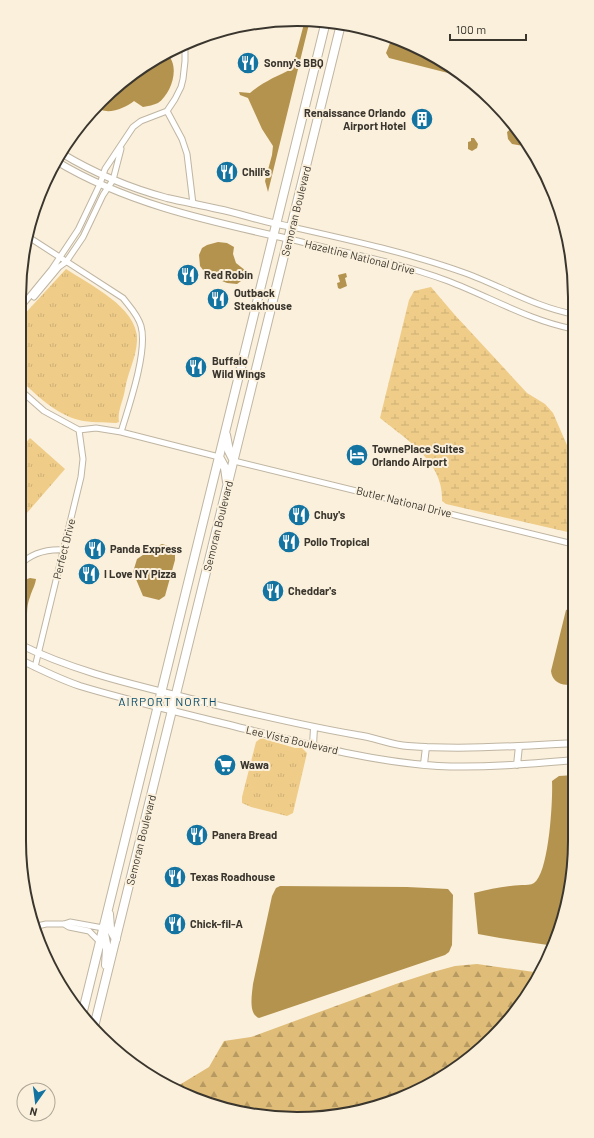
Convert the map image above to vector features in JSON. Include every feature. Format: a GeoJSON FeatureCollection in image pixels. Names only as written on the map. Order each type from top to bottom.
{"type":"FeatureCollection","features":[{"type":"Feature","properties":{"kind":"main road","name":"Semoran Boulevard"},"geometry":{"type":"LineString","coordinates":[[84,1008],[324,28]]}},
{"type":"Feature","properties":{"kind":"main road","name":"Semoran Boulevard"},"geometry":{"type":"LineString","coordinates":[[95,1022],[340,29]]}},
{"type":"Feature","properties":{"kind":"main road"},"geometry":{"type":"LineString","coordinates":[[226,433],[228,447],[234,461]]}},
{"type":"Feature","properties":{"kind":"main road"},"geometry":{"type":"LineString","coordinates":[[219,457],[225,468],[228,486]]}},
{"type":"Feature","properties":{"kind":"main road"},"geometry":{"type":"LineString","coordinates":[[109,903],[110,928],[116,939]]}},
{"type":"Feature","properties":{"kind":"main road"},"geometry":{"type":"LineString","coordinates":[[103,928],[107,949],[104,988]]}},
{"type":"Feature","properties":{"kind":"street"},"geometry":{"type":"LineString","coordinates":[[26,301],[61,258],[78,230],[100,184],[105,168],[133,127],[141,121],[167,111],[181,87],[185,50]]}},
{"type":"Feature","properties":{"kind":"street"},"geometry":{"type":"LineString","coordinates":[[167,111],[182,140],[187,154],[193,204]]}},
{"type":"Feature","properties":{"kind":"street"},"geometry":{"type":"LineString","coordinates":[[26,305],[59,267],[66,262],[83,237],[103,195],[113,180],[122,145]]}},
{"type":"Feature","properties":{"kind":"street","name":"Hazeltine National Drive"},"geometry":{"type":"LineString","coordinates":[[66,155],[113,180],[167,198],[217,208],[276,224],[292,226],[442,265],[489,282],[539,305],[568,313]]}},
{"type":"Feature","properties":{"kind":"street","name":"Hazeltine National Drive"},"geometry":{"type":"LineString","coordinates":[[61,163],[108,188],[170,210],[403,267],[463,287],[528,316],[568,328]]}},
{"type":"Feature","properties":{"kind":"street"},"geometry":{"type":"LineString","coordinates":[[32,239],[123,298],[135,312],[141,325],[143,337],[141,355],[121,432]]}},
{"type":"Feature","properties":{"kind":"street"},"geometry":{"type":"LineString","coordinates":[[26,394],[44,411],[79,430],[96,428],[121,432],[219,457]]}},
{"type":"Feature","properties":{"kind":"street","name":"Perfect Drive"},"geometry":{"type":"LineString","coordinates":[[35,667],[81,477],[83,459],[79,430]]}},
{"type":"Feature","properties":{"kind":"street","name":"Butler National Drive"},"geometry":{"type":"LineString","coordinates":[[234,461],[568,543]]}},
{"type":"Feature","properties":{"kind":"street"},"geometry":{"type":"LineString","coordinates":[[26,559],[36,553],[64,550]]}},
{"type":"Feature","properties":{"kind":"street","name":"Lee Vista Boulevard"},"geometry":{"type":"LineString","coordinates":[[26,647],[90,673],[161,692],[314,728],[360,735],[406,746],[465,748],[568,743]]}},
{"type":"Feature","properties":{"kind":"street","name":"Lee Vista Boulevard"},"geometry":{"type":"LineString","coordinates":[[26,662],[80,685],[158,707],[313,745],[362,755],[424,764],[474,767],[568,761]]}},
{"type":"Feature","properties":{"kind":"street"},"geometry":{"type":"LineString","coordinates":[[313,745],[314,728]]}},
{"type":"Feature","properties":{"kind":"street"},"geometry":{"type":"LineString","coordinates":[[517,765],[518,746]]}},
{"type":"Feature","properties":{"kind":"street"},"geometry":{"type":"LineString","coordinates":[[424,764],[426,747]]}},
{"type":"Feature","properties":{"kind":"street"},"geometry":{"type":"LineString","coordinates":[[39,926],[64,924],[70,922],[103,928]]}},
{"type":"Feature","properties":{"kind":"street"},"geometry":{"type":"LineString","coordinates":[[64,924],[69,927],[88,932],[100,942]]}},
{"type":"Feature","properties":{"kind":"green space"},"geometry":{"type":"Polygon","coordinates":[[[66,269],[100,290],[122,308],[136,329],[137,341],[134,359],[126,383],[120,409],[119,422],[88,422],[70,417],[54,409],[26,385],[26,312],[66,269]]]}},
{"type":"Feature","properties":{"kind":"green space"},"geometry":{"type":"Polygon","coordinates":[[[431,287],[527,393],[545,404],[553,413],[568,448],[568,532],[446,504],[442,501],[441,487],[437,475],[430,463],[412,444],[380,418],[409,300],[414,291],[431,287]]]}},
{"type":"Feature","properties":{"kind":"green space"},"geometry":{"type":"Polygon","coordinates":[[[30,438],[65,469],[26,514],[26,442],[30,438]]]}},
{"type":"Feature","properties":{"kind":"green space"},"geometry":{"type":"Polygon","coordinates":[[[261,738],[295,748],[302,748],[307,753],[293,813],[287,816],[251,807],[242,803],[242,797],[256,742],[261,738]]]}},
{"type":"Feature","properties":{"kind":"green space"},"geometry":{"type":"Polygon","coordinates":[[[477,964],[534,972],[522,992],[501,1020],[476,1045],[432,1076],[401,1091],[384,1098],[350,1107],[332,1110],[297,1112],[262,1110],[244,1107],[210,1098],[179,1085],[209,1067],[224,1041],[251,1037],[396,984],[455,966],[477,964]]]}},
{"type":"Feature","properties":{"kind":"shaded area"},"geometry":{"type":"Polygon","coordinates":[[[303,26],[308,27],[268,192],[265,181],[273,146],[262,129],[248,98],[240,95],[239,92],[250,93],[265,82],[292,69],[303,26]]]}},
{"type":"Feature","properties":{"kind":"shaded area"},"geometry":{"type":"Polygon","coordinates":[[[390,43],[417,54],[449,73],[389,58],[386,53],[390,43]]]}},
{"type":"Feature","properties":{"kind":"shaded area"},"geometry":{"type":"Polygon","coordinates":[[[171,58],[174,71],[171,86],[158,103],[143,107],[134,101],[121,109],[105,111],[101,109],[118,93],[146,72],[171,58]]]}},
{"type":"Feature","properties":{"kind":"shaded area"},"geometry":{"type":"Polygon","coordinates":[[[510,129],[522,146],[512,144],[508,139],[507,132],[510,129]]]}},
{"type":"Feature","properties":{"kind":"shaded area"},"geometry":{"type":"Polygon","coordinates":[[[471,138],[474,138],[478,144],[477,148],[472,151],[468,149],[468,142],[471,141],[471,138]]]}},
{"type":"Feature","properties":{"kind":"shaded area"},"geometry":{"type":"Polygon","coordinates":[[[218,242],[227,243],[234,247],[233,254],[236,263],[246,271],[245,278],[237,284],[227,283],[207,275],[200,266],[199,255],[202,248],[218,242]]]}},
{"type":"Feature","properties":{"kind":"shaded area"},"geometry":{"type":"Polygon","coordinates":[[[346,273],[347,277],[345,278],[347,286],[340,289],[338,288],[337,283],[340,282],[338,275],[346,273]]]}},
{"type":"Feature","properties":{"kind":"shaded area"},"geometry":{"type":"Polygon","coordinates":[[[162,544],[169,546],[175,552],[175,560],[165,596],[159,600],[143,596],[133,572],[137,559],[153,548],[162,544]]]}},
{"type":"Feature","properties":{"kind":"shaded area"},"geometry":{"type":"Polygon","coordinates":[[[26,579],[36,579],[28,602],[26,619],[26,579]]]}},
{"type":"Feature","properties":{"kind":"shaded area"},"geometry":{"type":"Polygon","coordinates":[[[568,609],[568,685],[564,685],[553,678],[551,671],[566,610],[568,609]]]}},
{"type":"Feature","properties":{"kind":"shaded area"},"geometry":{"type":"Polygon","coordinates":[[[568,775],[568,841],[566,876],[559,911],[547,945],[478,934],[474,893],[516,885],[528,885],[534,883],[539,877],[547,851],[551,819],[552,781],[559,776],[568,775]]]}},
{"type":"Feature","properties":{"kind":"shaded area"},"geometry":{"type":"Polygon","coordinates":[[[280,886],[407,887],[448,889],[453,895],[452,945],[449,952],[445,955],[259,1018],[253,1012],[252,1008],[253,984],[272,896],[276,888],[280,886]]]}},
{"type":"Feature","properties":{"kind":"place","name":"Sonny's BBQ"},"geometry":{"type":"Point","coordinates":[248,63]}},
{"type":"Feature","properties":{"kind":"place","name":"Renaissance Orlando Airport Hotel"},"geometry":{"type":"Point","coordinates":[422,119]}},
{"type":"Feature","properties":{"kind":"place","name":"Chili's"},"geometry":{"type":"Point","coordinates":[227,172]}},
{"type":"Feature","properties":{"kind":"place","name":"Red Robin"},"geometry":{"type":"Point","coordinates":[188,275]}},
{"type":"Feature","properties":{"kind":"place","name":"Outback Steakhouse"},"geometry":{"type":"Point","coordinates":[218,299]}},
{"type":"Feature","properties":{"kind":"place","name":"Buffalo Wild Wings"},"geometry":{"type":"Point","coordinates":[196,367]}},
{"type":"Feature","properties":{"kind":"place","name":"TownePlace Suites Orlando Airport"},"geometry":{"type":"Point","coordinates":[357,455]}},
{"type":"Feature","properties":{"kind":"place","name":"Chuy's"},"geometry":{"type":"Point","coordinates":[299,515]}},
{"type":"Feature","properties":{"kind":"place","name":"Pollo Tropical"},"geometry":{"type":"Point","coordinates":[289,542]}},
{"type":"Feature","properties":{"kind":"place","name":"Panda Express"},"geometry":{"type":"Point","coordinates":[95,549]}},
{"type":"Feature","properties":{"kind":"place","name":"I Love NY Pizza"},"geometry":{"type":"Point","coordinates":[89,574]}},
{"type":"Feature","properties":{"kind":"place","name":"Cheddar's"},"geometry":{"type":"Point","coordinates":[273,591]}},
{"type":"Feature","properties":{"kind":"place","name":"Wawa"},"geometry":{"type":"Point","coordinates":[225,765]}},
{"type":"Feature","properties":{"kind":"place","name":"Panera Bread"},"geometry":{"type":"Point","coordinates":[197,835]}},
{"type":"Feature","properties":{"kind":"place","name":"Texas Roadhouse"},"geometry":{"type":"Point","coordinates":[175,877]}},
{"type":"Feature","properties":{"kind":"place","name":"Chick-fil-A"},"geometry":{"type":"Point","coordinates":[175,924]}},
{"type":"Feature","properties":{"kind":"district","name":"AIRPORT NORTH"},"geometry":{"type":"Point","coordinates":[168,702]}}]}
